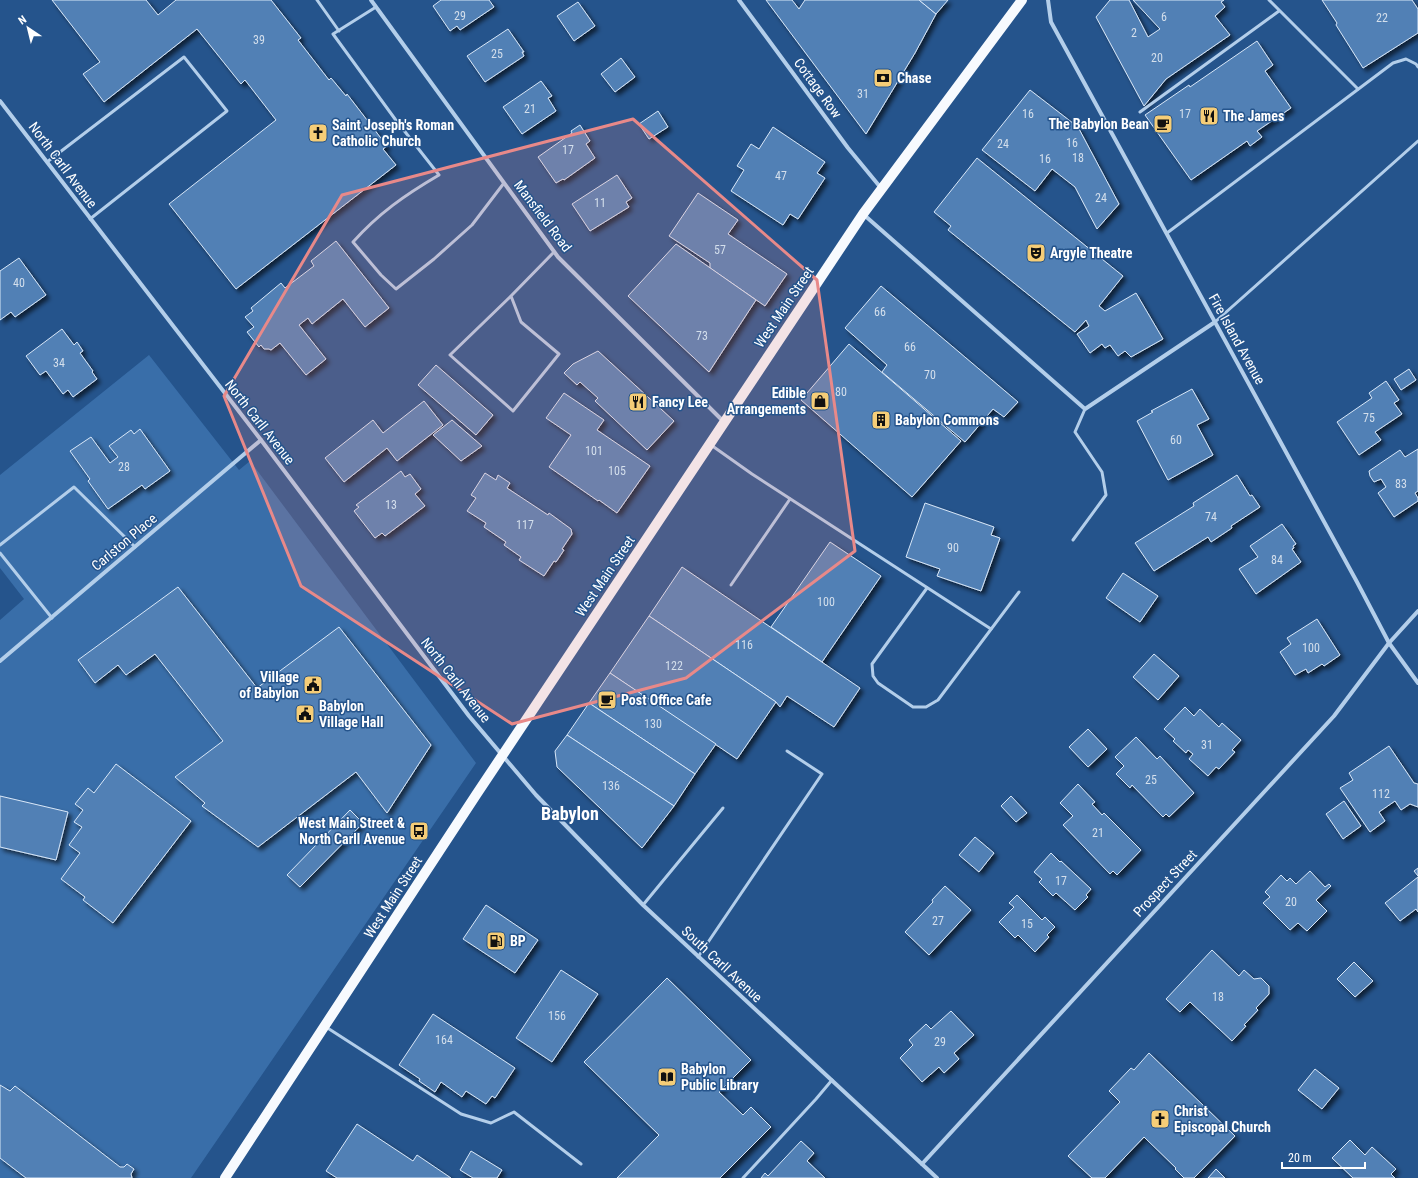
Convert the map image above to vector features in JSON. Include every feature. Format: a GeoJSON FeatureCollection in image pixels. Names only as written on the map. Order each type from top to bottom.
{"type":"FeatureCollection","features":[{"type":"Feature","properties":{"kind":"main road","name":"West Main Street"},"geometry":{"type":"LineString","coordinates":[[225,1178],[502,756],[863,214],[1022,0]]}},
{"type":"Feature","properties":{"kind":"street","name":"Mansfield Road"},"geometry":{"type":"LineString","coordinates":[[371,0],[554,252],[725,422]]}},
{"type":"Feature","properties":{"kind":"street","name":"Cottage Row"},"geometry":{"type":"LineString","coordinates":[[739,0],[848,148],[882,188]]}},
{"type":"Feature","properties":{"kind":"street","name":"Fire Island Avenue"},"geometry":{"type":"LineString","coordinates":[[1048,0],[1051,22],[1389,643],[1418,683]]}},
{"type":"Feature","properties":{"kind":"street","name":"North Carll Avenue"},"geometry":{"type":"LineString","coordinates":[[0,102],[261,440],[469,716],[502,756]]}},
{"type":"Feature","properties":{"kind":"street"},"geometry":{"type":"LineString","coordinates":[[863,214],[1085,410],[1215,322]]}},
{"type":"Feature","properties":{"kind":"street","name":"Carlston Place"},"geometry":{"type":"LineString","coordinates":[[0,662],[261,440]]}},
{"type":"Feature","properties":{"kind":"street","name":"Prospect Street"},"geometry":{"type":"LineString","coordinates":[[922,1164],[1334,716],[1389,643],[1418,611]]}},
{"type":"Feature","properties":{"kind":"street","name":"South Carll Avenue"},"geometry":{"type":"LineString","coordinates":[[502,756],[536,795],[643,905],[937,1178]]}},
{"type":"Feature","properties":{"kind":"lane"},"geometry":{"type":"LineString","coordinates":[[317,0],[339,31]]}},
{"type":"Feature","properties":{"kind":"lane"},"geometry":{"type":"LineString","coordinates":[[1269,0],[1358,88]]}},
{"type":"Feature","properties":{"kind":"lane"},"geometry":{"type":"LineString","coordinates":[[376,7],[334,34],[395,119],[439,175],[395,203],[371,222],[353,242],[381,275],[396,289],[434,259],[472,225],[504,183]]}},
{"type":"Feature","properties":{"kind":"lane"},"geometry":{"type":"LineString","coordinates":[[1140,112],[1280,11]]}},
{"type":"Feature","properties":{"kind":"lane"},"geometry":{"type":"LineString","coordinates":[[47,162],[184,57],[227,111],[90,219]]}},
{"type":"Feature","properties":{"kind":"lane"},"geometry":{"type":"LineString","coordinates":[[1166,233],[1393,63],[1406,59],[1416,64],[1418,67]]}},
{"type":"Feature","properties":{"kind":"lane"},"geometry":{"type":"LineString","coordinates":[[1215,322],[1418,141]]}},
{"type":"Feature","properties":{"kind":"lane"},"geometry":{"type":"LineString","coordinates":[[511,296],[521,322],[559,354],[513,411],[450,355],[554,252]]}},
{"type":"Feature","properties":{"kind":"lane"},"geometry":{"type":"LineString","coordinates":[[1073,540],[1106,495],[1102,472],[1075,432],[1085,410]]}},
{"type":"Feature","properties":{"kind":"lane"},"geometry":{"type":"LineString","coordinates":[[710,444],[790,499],[991,629]]}},
{"type":"Feature","properties":{"kind":"lane"},"geometry":{"type":"LineString","coordinates":[[0,545],[74,487],[135,547]]}},
{"type":"Feature","properties":{"kind":"lane"},"geometry":{"type":"LineString","coordinates":[[731,586],[790,499]]}},
{"type":"Feature","properties":{"kind":"lane"},"geometry":{"type":"LineString","coordinates":[[0,553],[52,618]]}},
{"type":"Feature","properties":{"kind":"lane"},"geometry":{"type":"LineString","coordinates":[[927,588],[872,664],[873,676],[878,683],[913,707],[926,707],[938,700],[1019,592]]}},
{"type":"Feature","properties":{"kind":"lane"},"geometry":{"type":"LineString","coordinates":[[698,957],[822,774],[787,751]]}},
{"type":"Feature","properties":{"kind":"lane"},"geometry":{"type":"LineString","coordinates":[[643,905],[723,808]]}},
{"type":"Feature","properties":{"kind":"lane"},"geometry":{"type":"LineString","coordinates":[[324,1026],[461,1114],[491,1123],[514,1112],[581,1164]]}},
{"type":"Feature","properties":{"kind":"lane"},"geometry":{"type":"LineString","coordinates":[[742,1178],[832,1080]]}},
{"type":"Feature","properties":{"kind":"highlighted area"},"geometry":{"type":"Polygon","coordinates":[[[633,119],[817,280],[855,551],[686,678],[512,724],[301,586],[224,396],[342,195],[633,119]]]}},
{"type":"Feature","properties":{"kind":"shaded area"},"geometry":{"type":"Polygon","coordinates":[[[149,355],[239,470],[250,461],[476,763],[191,1178],[0,1178],[0,620],[24,599],[0,568],[0,475],[149,355]]]}},
{"type":"Feature","properties":{"kind":"building","name":"Saint Joseph's Roman Catholic Church"},"geometry":{"type":"Polygon","coordinates":[[[52,0],[146,0],[158,15],[176,0],[271,0],[301,38],[298,40],[329,80],[331,78],[346,96],[347,94],[387,146],[383,149],[396,165],[236,289],[169,204],[276,120],[245,80],[241,84],[197,29],[104,102],[83,74],[100,62],[52,0]]]}},
{"type":"Feature","properties":{"kind":"building"},"geometry":{"type":"Polygon","coordinates":[[[441,0],[489,0],[494,7],[460,30],[457,26],[450,31],[433,6],[441,0]]]}},
{"type":"Feature","properties":{"kind":"building"},"geometry":{"type":"Polygon","coordinates":[[[766,0],[792,0],[799,9],[805,0],[919,0],[936,14],[915,53],[866,134],[766,0]]]}},
{"type":"Feature","properties":{"kind":"building"},"geometry":{"type":"Polygon","coordinates":[[[919,0],[948,0],[936,14],[919,0]]]}},
{"type":"Feature","properties":{"kind":"building"},"geometry":{"type":"Polygon","coordinates":[[[1110,0],[1129,0],[1148,37],[1160,29],[1133,0],[1224,0],[1221,2],[1225,7],[1215,16],[1230,35],[1166,79],[1144,106],[1096,17],[1110,0]]]}},
{"type":"Feature","properties":{"kind":"building"},"geometry":{"type":"Polygon","coordinates":[[[1322,0],[1412,0],[1418,9],[1418,33],[1363,68],[1322,0]]]}},
{"type":"Feature","properties":{"kind":"building"},"geometry":{"type":"Polygon","coordinates":[[[578,2],[595,26],[574,41],[557,16],[578,2]]]}},
{"type":"Feature","properties":{"kind":"building"},"geometry":{"type":"Polygon","coordinates":[[[508,29],[524,52],[522,52],[524,56],[485,82],[467,56],[508,29]]]}},
{"type":"Feature","properties":{"kind":"building"},"geometry":{"type":"Polygon","coordinates":[[[1257,41],[1273,65],[1265,71],[1291,108],[1257,131],[1262,137],[1250,146],[1247,141],[1191,180],[1145,115],[1189,85],[1190,87],[1257,41]]]}},
{"type":"Feature","properties":{"kind":"building"},"geometry":{"type":"Polygon","coordinates":[[[621,58],[635,77],[615,92],[601,74],[621,58]]]}},
{"type":"Feature","properties":{"kind":"building"},"geometry":{"type":"Polygon","coordinates":[[[541,81],[552,96],[548,98],[556,111],[522,134],[503,107],[541,81]]]}},
{"type":"Feature","properties":{"kind":"building"},"geometry":{"type":"Polygon","coordinates":[[[1030,90],[1078,127],[1119,204],[1097,229],[1075,187],[1052,169],[1035,191],[982,150],[1030,90]]]}},
{"type":"Feature","properties":{"kind":"building"},"geometry":{"type":"Polygon","coordinates":[[[658,111],[668,127],[649,139],[639,124],[658,111]]]}},
{"type":"Feature","properties":{"kind":"building"},"geometry":{"type":"Polygon","coordinates":[[[580,125],[590,141],[586,144],[595,158],[564,180],[563,179],[556,183],[538,157],[572,133],[571,131],[580,125]]]}},
{"type":"Feature","properties":{"kind":"building"},"geometry":{"type":"Polygon","coordinates":[[[773,127],[825,162],[817,173],[825,178],[798,219],[790,214],[783,225],[731,191],[744,170],[737,166],[751,144],[759,149],[773,127]]]}},
{"type":"Feature","properties":{"kind":"building","name":"Argyle Theatre"},"geometry":{"type":"Polygon","coordinates":[[[977,158],[1123,276],[1099,306],[1105,311],[1136,293],[1163,339],[1131,357],[1125,351],[1118,356],[1110,345],[1105,348],[1102,344],[1090,353],[1077,334],[1089,326],[1086,320],[1075,332],[948,230],[951,226],[934,212],[977,158]]]}},
{"type":"Feature","properties":{"kind":"building"},"geometry":{"type":"Polygon","coordinates":[[[617,175],[632,198],[626,202],[629,207],[590,231],[572,204],[617,175]]]}},
{"type":"Feature","properties":{"kind":"building"},"geometry":{"type":"Polygon","coordinates":[[[698,193],[738,220],[728,234],[787,274],[765,306],[710,268],[710,263],[669,236],[698,193]]]}},
{"type":"Feature","properties":{"kind":"building"},"geometry":{"type":"Polygon","coordinates":[[[336,241],[389,308],[365,327],[343,299],[312,324],[308,318],[299,325],[326,359],[306,375],[280,343],[271,350],[264,349],[261,345],[259,347],[247,332],[254,327],[245,317],[253,311],[251,308],[281,283],[285,288],[314,266],[311,261],[336,241]]]}},
{"type":"Feature","properties":{"kind":"building"},"geometry":{"type":"Polygon","coordinates":[[[676,244],[756,300],[709,372],[628,296],[676,244]]]}},
{"type":"Feature","properties":{"kind":"building"},"geometry":{"type":"Polygon","coordinates":[[[19,258],[46,295],[15,317],[11,312],[0,320],[0,271],[19,258]]]}},
{"type":"Feature","properties":{"kind":"building"},"geometry":{"type":"Polygon","coordinates":[[[881,286],[1018,402],[1004,417],[993,409],[965,442],[882,372],[887,365],[845,328],[881,286]]]}},
{"type":"Feature","properties":{"kind":"building"},"geometry":{"type":"Polygon","coordinates":[[[62,329],[74,345],[77,342],[83,351],[80,353],[97,379],[73,397],[68,390],[63,394],[46,371],[40,375],[26,356],[62,329]]]}},
{"type":"Feature","properties":{"kind":"building","name":"Babylon Commons"},"geometry":{"type":"Polygon","coordinates":[[[849,344],[961,441],[912,497],[801,400],[849,344]]]}},
{"type":"Feature","properties":{"kind":"building"},"geometry":{"type":"Polygon","coordinates":[[[598,351],[674,421],[647,450],[595,401],[598,398],[580,382],[577,385],[564,373],[573,364],[598,351]]]}},
{"type":"Feature","properties":{"kind":"building"},"geometry":{"type":"Polygon","coordinates":[[[436,365],[493,415],[476,435],[418,385],[436,365]]]}},
{"type":"Feature","properties":{"kind":"building"},"geometry":{"type":"Polygon","coordinates":[[[1409,369],[1416,380],[1401,390],[1394,379],[1409,369]]]}},
{"type":"Feature","properties":{"kind":"building"},"geometry":{"type":"Polygon","coordinates":[[[1386,381],[1399,400],[1394,403],[1402,414],[1375,432],[1381,440],[1359,455],[1337,422],[1372,398],[1369,393],[1386,381]]]}},
{"type":"Feature","properties":{"kind":"building"},"geometry":{"type":"Polygon","coordinates":[[[1192,389],[1209,419],[1197,425],[1213,455],[1168,480],[1137,421],[1153,412],[1151,411],[1192,389]]]}},
{"type":"Feature","properties":{"kind":"building"},"geometry":{"type":"Polygon","coordinates":[[[564,393],[604,420],[597,430],[650,466],[617,513],[549,467],[571,435],[546,418],[564,393]]]}},
{"type":"Feature","properties":{"kind":"building"},"geometry":{"type":"Polygon","coordinates":[[[424,401],[443,425],[397,461],[387,448],[344,482],[325,458],[373,420],[383,433],[424,401]]]}},
{"type":"Feature","properties":{"kind":"building"},"geometry":{"type":"Polygon","coordinates":[[[452,420],[482,446],[461,461],[433,435],[452,420]]]}},
{"type":"Feature","properties":{"kind":"building"},"geometry":{"type":"Polygon","coordinates":[[[140,429],[170,471],[145,489],[142,485],[108,509],[88,481],[90,479],[70,451],[91,437],[110,463],[118,457],[109,446],[131,430],[134,434],[140,429]]]}},
{"type":"Feature","properties":{"kind":"building"},"geometry":{"type":"Polygon","coordinates":[[[1418,449],[1418,491],[1415,493],[1418,501],[1394,517],[1378,493],[1386,487],[1381,479],[1374,482],[1369,471],[1400,450],[1405,457],[1418,449]]]}},
{"type":"Feature","properties":{"kind":"building"},"geometry":{"type":"Polygon","coordinates":[[[401,471],[405,477],[410,474],[421,489],[415,494],[425,506],[385,536],[382,533],[375,538],[354,511],[359,507],[356,505],[401,471]]]}},
{"type":"Feature","properties":{"kind":"building"},"geometry":{"type":"Polygon","coordinates":[[[485,473],[496,480],[498,475],[510,483],[507,488],[548,515],[549,513],[571,529],[572,534],[562,549],[564,550],[556,562],[554,561],[544,576],[519,560],[521,557],[504,545],[506,542],[484,527],[486,523],[467,511],[476,498],[471,495],[485,473]]]}},
{"type":"Feature","properties":{"kind":"building"},"geometry":{"type":"Polygon","coordinates":[[[1237,475],[1250,496],[1252,495],[1260,507],[1231,526],[1232,528],[1211,542],[1208,537],[1154,571],[1135,543],[1194,506],[1193,503],[1237,475]]]}},
{"type":"Feature","properties":{"kind":"building"},"geometry":{"type":"Polygon","coordinates":[[[925,503],[994,527],[991,535],[1000,538],[981,591],[937,576],[940,569],[906,557],[925,503]]]}},
{"type":"Feature","properties":{"kind":"building"},"geometry":{"type":"Polygon","coordinates":[[[1282,524],[1296,544],[1292,549],[1301,562],[1256,594],[1239,569],[1258,557],[1250,546],[1282,524]]]}},
{"type":"Feature","properties":{"kind":"building"},"geometry":{"type":"Polygon","coordinates":[[[830,542],[881,576],[822,662],[771,627],[830,542]]]}},
{"type":"Feature","properties":{"kind":"building"},"geometry":{"type":"Polygon","coordinates":[[[682,567],[860,688],[834,727],[787,696],[780,707],[776,702],[649,616],[682,567]]]}},
{"type":"Feature","properties":{"kind":"building"},"geometry":{"type":"Polygon","coordinates":[[[1123,573],[1158,596],[1140,622],[1106,598],[1123,573]]]}},
{"type":"Feature","properties":{"kind":"building","name":"Babylon Village Hall"},"geometry":{"type":"Polygon","coordinates":[[[178,587],[257,688],[339,627],[431,745],[387,813],[356,772],[258,847],[202,806],[205,803],[175,777],[223,741],[155,654],[126,675],[118,665],[95,683],[78,660],[178,587]]]}},
{"type":"Feature","properties":{"kind":"building"},"geometry":{"type":"Polygon","coordinates":[[[649,616],[776,702],[737,759],[610,673],[649,616]]]}},
{"type":"Feature","properties":{"kind":"building"},"geometry":{"type":"Polygon","coordinates":[[[1317,619],[1340,655],[1324,666],[1322,664],[1308,673],[1306,669],[1295,675],[1280,652],[1291,644],[1287,638],[1317,619]]]}},
{"type":"Feature","properties":{"kind":"building"},"geometry":{"type":"Polygon","coordinates":[[[1154,654],[1179,676],[1158,700],[1133,677],[1154,654]]]}},
{"type":"Feature","properties":{"kind":"building"},"geometry":{"type":"Polygon","coordinates":[[[610,673],[716,744],[695,774],[589,703],[610,673]]]}},
{"type":"Feature","properties":{"kind":"building"},"geometry":{"type":"Polygon","coordinates":[[[589,703],[695,774],[674,806],[567,735],[589,703]]]}},
{"type":"Feature","properties":{"kind":"building"},"geometry":{"type":"Polygon","coordinates":[[[1185,707],[1194,716],[1200,709],[1219,727],[1222,723],[1241,740],[1232,750],[1235,752],[1219,769],[1216,767],[1208,776],[1189,759],[1193,754],[1188,750],[1186,753],[1173,741],[1175,739],[1164,729],[1185,707]]]}},
{"type":"Feature","properties":{"kind":"building"},"geometry":{"type":"Polygon","coordinates":[[[1088,729],[1107,749],[1088,767],[1069,747],[1088,729]]]}},
{"type":"Feature","properties":{"kind":"building"},"geometry":{"type":"Polygon","coordinates":[[[567,735],[674,806],[642,848],[557,767],[555,751],[567,735]]]}},
{"type":"Feature","properties":{"kind":"building"},"geometry":{"type":"Polygon","coordinates":[[[1136,737],[1157,759],[1160,756],[1194,793],[1169,817],[1166,814],[1163,817],[1132,785],[1130,788],[1116,774],[1124,766],[1115,757],[1136,737]]]}},
{"type":"Feature","properties":{"kind":"building"},"geometry":{"type":"Polygon","coordinates":[[[1389,746],[1414,783],[1418,784],[1418,807],[1410,804],[1401,810],[1395,801],[1379,812],[1385,821],[1370,832],[1340,788],[1353,780],[1349,773],[1389,746]]]}},
{"type":"Feature","properties":{"kind":"building"},"geometry":{"type":"Polygon","coordinates":[[[116,764],[191,821],[113,923],[83,900],[85,897],[61,879],[80,853],[69,845],[82,827],[74,822],[83,810],[75,804],[88,788],[94,793],[116,764]]]}},
{"type":"Feature","properties":{"kind":"building"},"geometry":{"type":"Polygon","coordinates":[[[1078,784],[1095,802],[1092,804],[1102,815],[1104,813],[1141,850],[1117,875],[1113,871],[1110,874],[1063,825],[1073,816],[1060,803],[1078,784]]]}},
{"type":"Feature","properties":{"kind":"building"},"geometry":{"type":"Polygon","coordinates":[[[0,796],[68,812],[56,860],[0,847],[0,796]]]}},
{"type":"Feature","properties":{"kind":"building"},"geometry":{"type":"Polygon","coordinates":[[[1011,796],[1027,813],[1016,822],[1001,806],[1011,796]]]}},
{"type":"Feature","properties":{"kind":"building"},"geometry":{"type":"Polygon","coordinates":[[[1344,801],[1361,826],[1343,839],[1326,814],[1344,801]]]}},
{"type":"Feature","properties":{"kind":"building"},"geometry":{"type":"Polygon","coordinates":[[[350,810],[363,823],[300,887],[287,875],[350,810]]]}},
{"type":"Feature","properties":{"kind":"building"},"geometry":{"type":"Polygon","coordinates":[[[975,837],[994,853],[979,872],[959,855],[975,837]]]}},
{"type":"Feature","properties":{"kind":"building"},"geometry":{"type":"Polygon","coordinates":[[[1051,853],[1091,889],[1086,895],[1088,897],[1075,910],[1056,893],[1053,896],[1039,882],[1042,879],[1034,872],[1051,853]]]}},
{"type":"Feature","properties":{"kind":"building"},"geometry":{"type":"Polygon","coordinates":[[[1418,868],[1418,876],[1414,871],[1418,868]]]}},
{"type":"Feature","properties":{"kind":"building"},"geometry":{"type":"Polygon","coordinates":[[[1310,871],[1325,887],[1329,884],[1331,886],[1316,900],[1327,911],[1307,931],[1298,923],[1290,930],[1263,903],[1270,897],[1265,892],[1281,875],[1287,881],[1290,878],[1296,884],[1310,871]]]}},
{"type":"Feature","properties":{"kind":"building"},"geometry":{"type":"Polygon","coordinates":[[[1418,877],[1418,912],[1416,909],[1400,921],[1385,903],[1418,877]]]}},
{"type":"Feature","properties":{"kind":"building"},"geometry":{"type":"Polygon","coordinates":[[[945,886],[971,910],[929,955],[905,932],[933,902],[932,900],[945,886]]]}},
{"type":"Feature","properties":{"kind":"building"},"geometry":{"type":"Polygon","coordinates":[[[1017,895],[1042,920],[1045,917],[1055,927],[1047,935],[1049,937],[1035,952],[1018,935],[1015,938],[999,922],[1014,907],[1009,903],[1017,895]]]}},
{"type":"Feature","properties":{"kind":"building"},"geometry":{"type":"Polygon","coordinates":[[[486,905],[538,940],[515,973],[463,939],[486,905]]]}},
{"type":"Feature","properties":{"kind":"building"},"geometry":{"type":"Polygon","coordinates":[[[1212,950],[1239,976],[1244,970],[1254,979],[1261,978],[1269,986],[1269,994],[1256,1008],[1258,1010],[1244,1025],[1246,1026],[1232,1041],[1190,1002],[1180,1012],[1166,999],[1212,950]]]}},
{"type":"Feature","properties":{"kind":"building"},"geometry":{"type":"Polygon","coordinates":[[[1354,962],[1373,981],[1355,997],[1337,979],[1354,962]]]}},
{"type":"Feature","properties":{"kind":"building"},"geometry":{"type":"Polygon","coordinates":[[[561,970],[598,994],[552,1062],[516,1038],[561,970]]]}},
{"type":"Feature","properties":{"kind":"building","name":"Babylon Public Library"},"geometry":{"type":"Polygon","coordinates":[[[667,978],[751,1060],[719,1092],[743,1115],[751,1107],[771,1127],[720,1178],[617,1178],[659,1135],[584,1062],[667,978]]]}},
{"type":"Feature","properties":{"kind":"building"},"geometry":{"type":"Polygon","coordinates":[[[951,1011],[974,1035],[954,1053],[959,1059],[944,1073],[939,1067],[922,1082],[900,1058],[913,1045],[909,1040],[926,1024],[931,1029],[951,1011]]]}},
{"type":"Feature","properties":{"kind":"building"},"geometry":{"type":"Polygon","coordinates":[[[433,1014],[515,1068],[495,1098],[492,1096],[486,1104],[466,1091],[462,1097],[441,1082],[435,1092],[419,1081],[420,1079],[399,1065],[433,1014]]]}},
{"type":"Feature","properties":{"kind":"building","name":"Christ Episcopal Church"},"geometry":{"type":"Polygon","coordinates":[[[1149,1053],[1235,1136],[1194,1178],[1184,1178],[1175,1169],[1176,1168],[1144,1137],[1105,1178],[1092,1178],[1068,1156],[1120,1102],[1109,1091],[1131,1068],[1134,1070],[1149,1053]]]}},
{"type":"Feature","properties":{"kind":"building"},"geometry":{"type":"Polygon","coordinates":[[[1315,1069],[1339,1088],[1322,1109],[1298,1090],[1315,1069]]]}},
{"type":"Feature","properties":{"kind":"building"},"geometry":{"type":"Polygon","coordinates":[[[0,1085],[10,1091],[15,1086],[120,1167],[124,1167],[127,1164],[134,1169],[131,1174],[132,1178],[26,1178],[0,1158],[0,1085]]]}},
{"type":"Feature","properties":{"kind":"building"},"geometry":{"type":"Polygon","coordinates":[[[357,1124],[413,1161],[417,1155],[451,1178],[337,1178],[326,1171],[357,1124]]]}},
{"type":"Feature","properties":{"kind":"building"},"geometry":{"type":"Polygon","coordinates":[[[1350,1140],[1365,1155],[1372,1147],[1396,1169],[1391,1174],[1395,1178],[1353,1178],[1332,1158],[1350,1140]]]}},
{"type":"Feature","properties":{"kind":"building"},"geometry":{"type":"Polygon","coordinates":[[[801,1141],[814,1153],[807,1161],[825,1178],[761,1178],[765,1173],[768,1176],[801,1141]]]}},
{"type":"Feature","properties":{"kind":"building"},"geometry":{"type":"Polygon","coordinates":[[[471,1151],[502,1170],[497,1178],[473,1178],[460,1170],[471,1151]]]}},
{"type":"Feature","properties":{"kind":"building"},"geometry":{"type":"Polygon","coordinates":[[[1216,1169],[1225,1178],[1208,1178],[1216,1169]]]}},
{"type":"Feature","properties":{"kind":"place","name":"Chase"},"geometry":{"type":"Point","coordinates":[883,78]}},
{"type":"Feature","properties":{"kind":"place","name":"The James"},"geometry":{"type":"Point","coordinates":[1209,116]}},
{"type":"Feature","properties":{"kind":"place","name":"The Babylon Bean"},"geometry":{"type":"Point","coordinates":[1163,124]}},
{"type":"Feature","properties":{"kind":"place","name":"Saint Joseph's Roman Catholic Church"},"geometry":{"type":"Point","coordinates":[318,133]}},
{"type":"Feature","properties":{"kind":"place","name":"Argyle Theatre"},"geometry":{"type":"Point","coordinates":[1036,253]}},
{"type":"Feature","properties":{"kind":"place","name":"Edible Arrangements"},"geometry":{"type":"Point","coordinates":[820,401]}},
{"type":"Feature","properties":{"kind":"place","name":"Fancy Lee"},"geometry":{"type":"Point","coordinates":[638,402]}},
{"type":"Feature","properties":{"kind":"place","name":"Babylon Commons"},"geometry":{"type":"Point","coordinates":[881,420]}},
{"type":"Feature","properties":{"kind":"place","name":"Village of Babylon"},"geometry":{"type":"Point","coordinates":[313,685]}},
{"type":"Feature","properties":{"kind":"place","name":"Post Office Cafe"},"geometry":{"type":"Point","coordinates":[607,700]}},
{"type":"Feature","properties":{"kind":"place","name":"Babylon Village Hall"},"geometry":{"type":"Point","coordinates":[305,714]}},
{"type":"Feature","properties":{"kind":"place","name":"West Main Street & North Carll Avenue"},"geometry":{"type":"Point","coordinates":[419,831]}},
{"type":"Feature","properties":{"kind":"place","name":"BP"},"geometry":{"type":"Point","coordinates":[496,941]}},
{"type":"Feature","properties":{"kind":"place","name":"Babylon Public Library"},"geometry":{"type":"Point","coordinates":[667,1077]}},
{"type":"Feature","properties":{"kind":"place","name":"Christ Episcopal Church"},"geometry":{"type":"Point","coordinates":[1160,1119]}},
{"type":"Feature","properties":{"kind":"district","name":"Babylon"},"geometry":{"type":"Point","coordinates":[570,813]}}]}
